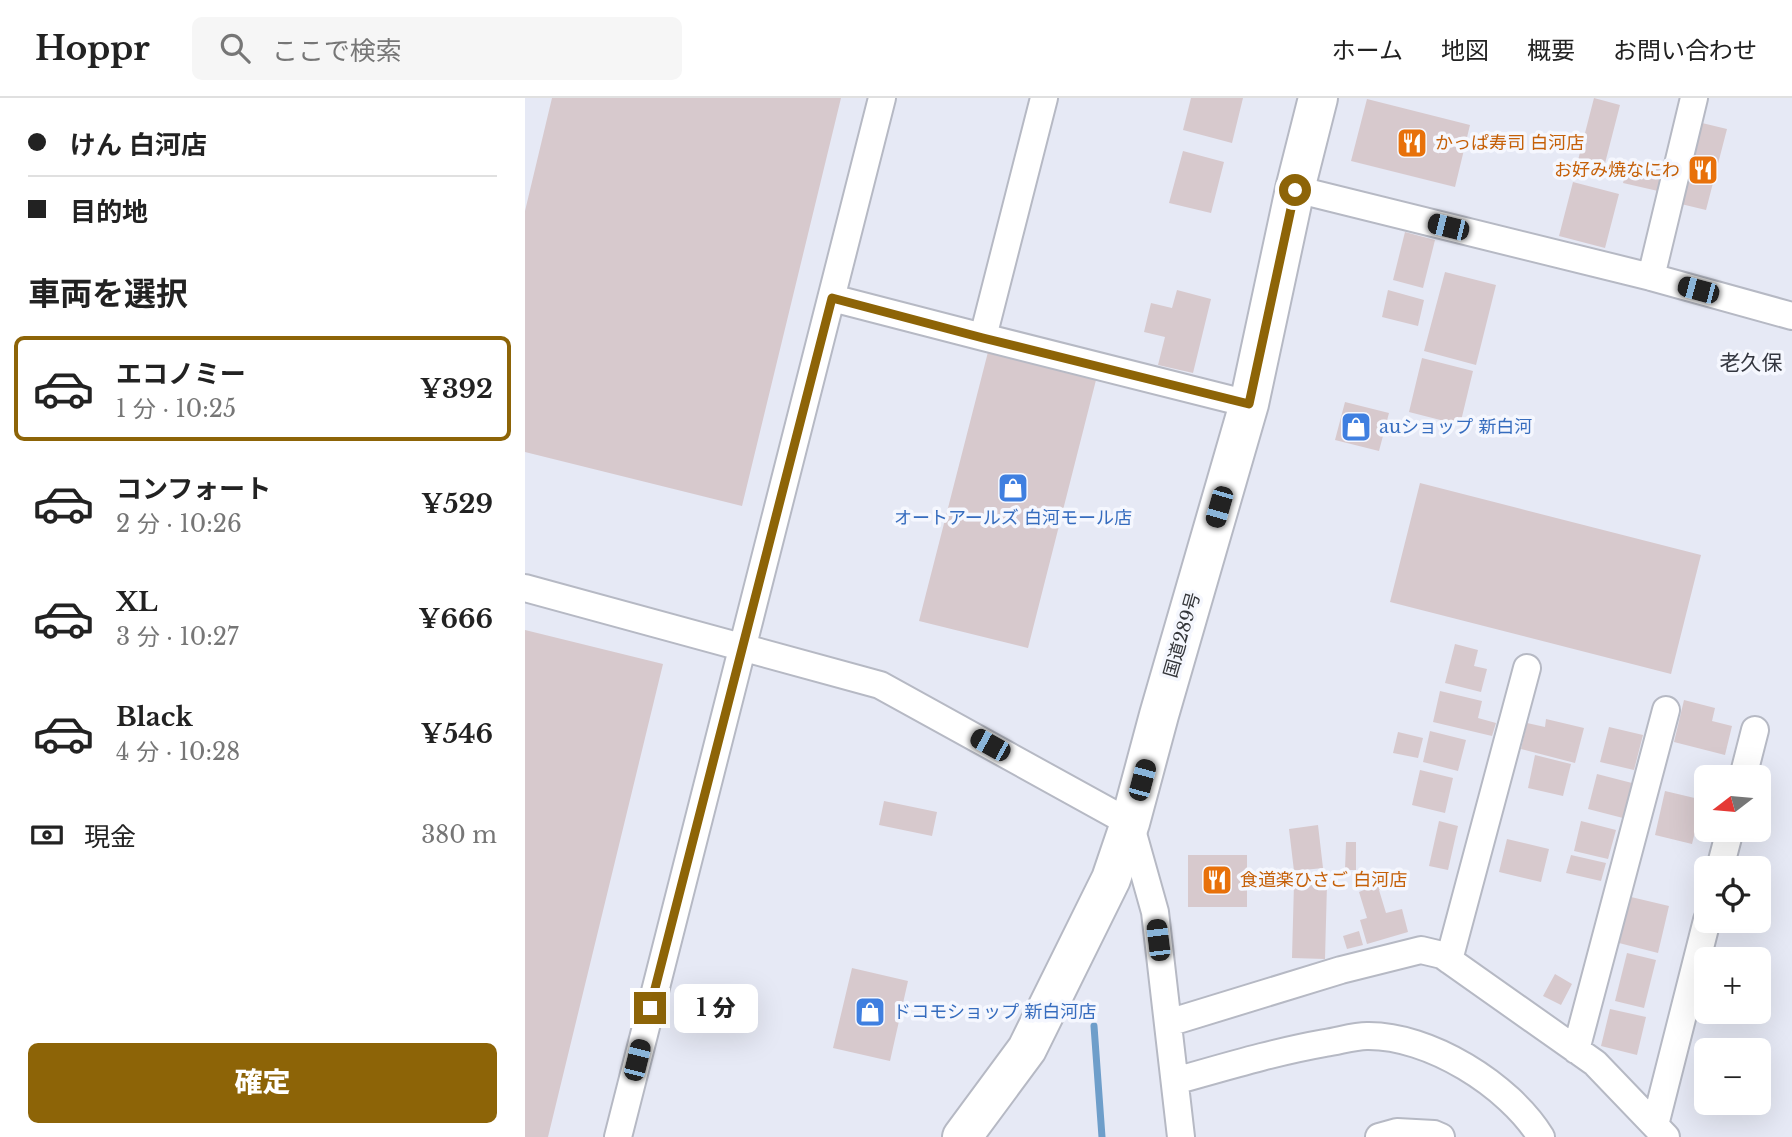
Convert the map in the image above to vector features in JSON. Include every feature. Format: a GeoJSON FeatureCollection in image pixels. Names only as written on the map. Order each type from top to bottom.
{"type":"FeatureCollection","features":[{"type":"Feature","properties":{"kind":"highway","name":"国道289号"},"geometry":{"type":"LineString","coordinates":[[962,1137],[1027,1049],[1111,879],[1130,823],[1249,404],[1295,190],[1318,98]]}},
{"type":"Feature","properties":{"kind":"street"},"geometry":{"type":"LineString","coordinates":[[618,1137],[882,98]]}},
{"type":"Feature","properties":{"kind":"street"},"geometry":{"type":"LineString","coordinates":[[983,338],[1044,98]]}},
{"type":"Feature","properties":{"kind":"street"},"geometry":{"type":"LineString","coordinates":[[1651,277],[1694,98]]}},
{"type":"Feature","properties":{"kind":"street"},"geometry":{"type":"LineString","coordinates":[[1295,190],[1651,277],[1792,316]]}},
{"type":"Feature","properties":{"kind":"street"},"geometry":{"type":"LineString","coordinates":[[832,298],[1249,404]]}},
{"type":"Feature","properties":{"kind":"street"},"geometry":{"type":"LineString","coordinates":[[525,588],[880,685],[1130,823],[1155,912],[1181,1137]]}},
{"type":"Feature","properties":{"kind":"street"},"geometry":{"type":"LineString","coordinates":[[1449,960],[1527,668]]}},
{"type":"Feature","properties":{"kind":"street"},"geometry":{"type":"LineString","coordinates":[[1577,1050],[1666,710]]}},
{"type":"Feature","properties":{"kind":"street"},"geometry":{"type":"LineString","coordinates":[[1746,765],[1755,730]]}},
{"type":"Feature","properties":{"kind":"street"},"geometry":{"type":"LineString","coordinates":[[1661,1131],[1704,933]]}},
{"type":"Feature","properties":{"kind":"street"},"geometry":{"type":"LineString","coordinates":[[1168,1023],[1341,970],[1421,950],[1442,955],[1595,1063],[1661,1131]]}},
{"type":"Feature","properties":{"kind":"street"},"geometry":{"type":"LineString","coordinates":[[1175,1081],[1291,1049],[1367,1035],[1409,1041],[1482,1076],[1506,1097],[1541,1137]]}},
{"type":"Feature","properties":{"kind":"street"},"geometry":{"type":"LineString","coordinates":[[1379,1137],[1398,1132],[1434,1134],[1441,1137]]}},
{"type":"Feature","properties":{"kind":"building"},"geometry":{"type":"Polygon","coordinates":[[[552,98],[841,98],[742,506],[525,452],[525,211],[552,98]]]}},
{"type":"Feature","properties":{"kind":"building"},"geometry":{"type":"Polygon","coordinates":[[[1191,98],[1243,98],[1232,143],[1183,130],[1191,98]]]}},
{"type":"Feature","properties":{"kind":"building"},"geometry":{"type":"Polygon","coordinates":[[[1594,98],[1620,105],[1602,175],[1576,168],[1594,98]]]}},
{"type":"Feature","properties":{"kind":"building"},"geometry":{"type":"Polygon","coordinates":[[[1367,99],[1470,125],[1455,187],[1351,161],[1367,99]]]}},
{"type":"Feature","properties":{"kind":"building"},"geometry":{"type":"Polygon","coordinates":[[[1702,123],[1727,129],[1706,210],[1681,204],[1702,123]]]}},
{"type":"Feature","properties":{"kind":"building"},"geometry":{"type":"Polygon","coordinates":[[[1183,151],[1224,162],[1211,213],[1169,203],[1183,151]]]}},
{"type":"Feature","properties":{"kind":"building"},"geometry":{"type":"Polygon","coordinates":[[[1629,161],[1663,170],[1658,191],[1623,183],[1629,161]]]}},
{"type":"Feature","properties":{"kind":"building"},"geometry":{"type":"Polygon","coordinates":[[[1573,182],[1619,194],[1605,248],[1559,236],[1573,182]]]}},
{"type":"Feature","properties":{"kind":"building"},"geometry":{"type":"Polygon","coordinates":[[[1405,232],[1435,240],[1423,288],[1393,280],[1405,232]]]}},
{"type":"Feature","properties":{"kind":"building"},"geometry":{"type":"Polygon","coordinates":[[[1445,272],[1496,285],[1476,365],[1424,351],[1445,272]]]}},
{"type":"Feature","properties":{"kind":"building"},"geometry":{"type":"Polygon","coordinates":[[[1177,290],[1211,299],[1193,373],[1158,365],[1165,337],[1144,332],[1151,303],[1172,308],[1177,290]]]}},
{"type":"Feature","properties":{"kind":"building"},"geometry":{"type":"Polygon","coordinates":[[[1388,290],[1424,300],[1418,326],[1382,317],[1388,290]]]}},
{"type":"Feature","properties":{"kind":"building"},"geometry":{"type":"Polygon","coordinates":[[[988,352],[1096,380],[1028,648],[919,621],[988,352]]]}},
{"type":"Feature","properties":{"kind":"building"},"geometry":{"type":"Polygon","coordinates":[[[1422,358],[1473,371],[1460,425],[1409,412],[1422,358]]]}},
{"type":"Feature","properties":{"kind":"building"},"geometry":{"type":"Polygon","coordinates":[[[1345,402],[1389,413],[1379,451],[1335,440],[1345,402]]]}},
{"type":"Feature","properties":{"kind":"building"},"geometry":{"type":"Polygon","coordinates":[[[1420,483],[1701,555],[1671,674],[1390,602],[1420,483]]]}},
{"type":"Feature","properties":{"kind":"building"},"geometry":{"type":"Polygon","coordinates":[[[525,630],[663,664],[548,1137],[525,1137],[525,630]]]}},
{"type":"Feature","properties":{"kind":"building"},"geometry":{"type":"Polygon","coordinates":[[[1455,644],[1478,650],[1474,666],[1487,669],[1481,692],[1445,683],[1455,644]]]}},
{"type":"Feature","properties":{"kind":"building"},"geometry":{"type":"Polygon","coordinates":[[[1440,691],[1482,701],[1478,718],[1496,723],[1492,736],[1433,722],[1440,691]]]}},
{"type":"Feature","properties":{"kind":"building"},"geometry":{"type":"Polygon","coordinates":[[[1684,700],[1715,708],[1712,721],[1732,726],[1725,755],[1674,742],[1684,700]]]}},
{"type":"Feature","properties":{"kind":"building"},"geometry":{"type":"Polygon","coordinates":[[[1546,719],[1584,728],[1575,763],[1521,749],[1527,723],[1545,727],[1546,719]]]}},
{"type":"Feature","properties":{"kind":"building"},"geometry":{"type":"Polygon","coordinates":[[[1609,727],[1643,735],[1634,770],[1600,762],[1609,727]]]}},
{"type":"Feature","properties":{"kind":"building"},"geometry":{"type":"Polygon","coordinates":[[[1430,731],[1466,740],[1458,771],[1423,762],[1430,731]]]}},
{"type":"Feature","properties":{"kind":"building"},"geometry":{"type":"Polygon","coordinates":[[[1398,732],[1423,738],[1418,758],[1393,753],[1398,732]]]}},
{"type":"Feature","properties":{"kind":"building"},"geometry":{"type":"Polygon","coordinates":[[[1535,755],[1571,764],[1563,796],[1528,788],[1535,755]]]}},
{"type":"Feature","properties":{"kind":"building"},"geometry":{"type":"Polygon","coordinates":[[[1420,770],[1453,778],[1445,813],[1412,805],[1420,770]]]}},
{"type":"Feature","properties":{"kind":"building"},"geometry":{"type":"Polygon","coordinates":[[[1597,774],[1632,783],[1623,818],[1588,809],[1597,774]]]}},
{"type":"Feature","properties":{"kind":"building"},"geometry":{"type":"Polygon","coordinates":[[[1665,791],[1694,798],[1692,844],[1655,835],[1665,791]]]}},
{"type":"Feature","properties":{"kind":"building"},"geometry":{"type":"Polygon","coordinates":[[[884,801],[937,812],[932,836],[879,825],[884,801]]]}},
{"type":"Feature","properties":{"kind":"building"},"geometry":{"type":"Polygon","coordinates":[[[1439,821],[1458,826],[1448,870],[1429,866],[1439,821]]]}},
{"type":"Feature","properties":{"kind":"building"},"geometry":{"type":"Polygon","coordinates":[[[1581,821],[1616,830],[1608,859],[1574,851],[1581,821]]]}},
{"type":"Feature","properties":{"kind":"building"},"geometry":{"type":"Polygon","coordinates":[[[1318,825],[1323,868],[1294,871],[1289,829],[1318,825]]]}},
{"type":"Feature","properties":{"kind":"building"},"geometry":{"type":"Polygon","coordinates":[[[1507,839],[1549,849],[1541,882],[1499,872],[1507,839]]]}},
{"type":"Feature","properties":{"kind":"building"},"geometry":{"type":"Polygon","coordinates":[[[1346,842],[1356,842],[1356,870],[1345,870],[1346,842]]]}},
{"type":"Feature","properties":{"kind":"building"},"geometry":{"type":"Polygon","coordinates":[[[1188,855],[1247,855],[1247,907],[1188,907],[1188,855]]]}},
{"type":"Feature","properties":{"kind":"building"},"geometry":{"type":"Polygon","coordinates":[[[1571,855],[1606,863],[1601,881],[1566,873],[1571,855]]]}},
{"type":"Feature","properties":{"kind":"building"},"geometry":{"type":"Polygon","coordinates":[[[1383,881],[1385,889],[1379,890],[1386,913],[1402,909],[1408,932],[1367,944],[1360,920],[1367,918],[1359,892],[1364,890],[1363,886],[1383,881]]]}},
{"type":"Feature","properties":{"kind":"building"},"geometry":{"type":"Polygon","coordinates":[[[1294,883],[1327,884],[1325,959],[1292,958],[1294,883]]]}},
{"type":"Feature","properties":{"kind":"building"},"geometry":{"type":"Polygon","coordinates":[[[1631,897],[1669,906],[1658,953],[1619,943],[1631,897]]]}},
{"type":"Feature","properties":{"kind":"building"},"geometry":{"type":"Polygon","coordinates":[[[1359,931],[1363,945],[1347,949],[1343,936],[1359,931]]]}},
{"type":"Feature","properties":{"kind":"building"},"geometry":{"type":"Polygon","coordinates":[[[1627,953],[1656,960],[1644,1008],[1615,1001],[1627,953]]]}},
{"type":"Feature","properties":{"kind":"building"},"geometry":{"type":"Polygon","coordinates":[[[852,968],[908,981],[890,1061],[833,1048],[852,968]]]}},
{"type":"Feature","properties":{"kind":"building"},"geometry":{"type":"Polygon","coordinates":[[[1555,974],[1572,984],[1561,1005],[1543,996],[1555,974]]]}},
{"type":"Feature","properties":{"kind":"building"},"geometry":{"type":"Polygon","coordinates":[[[1610,1009],[1646,1017],[1637,1055],[1601,1046],[1610,1009]]]}},
{"type":"Feature","properties":{"kind":"waterway"},"geometry":{"type":"LineString","coordinates":[[1094,1026],[1102,1137]]}},
{"type":"Feature","properties":{"kind":"place","name":"かっぱ寿司 白河店"},"geometry":{"type":"Point","coordinates":[1412,143]}},
{"type":"Feature","properties":{"kind":"place","name":"お好み焼なにわ"},"geometry":{"type":"Point","coordinates":[1703,170]}},
{"type":"Feature","properties":{"kind":"place","name":"auショップ 新白河"},"geometry":{"type":"Point","coordinates":[1356,427]}},
{"type":"Feature","properties":{"kind":"place","name":"オートアールズ 白河モール店"},"geometry":{"type":"Point","coordinates":[1013,488]}},
{"type":"Feature","properties":{"kind":"place","name":"食道楽ひさご 白河店"},"geometry":{"type":"Point","coordinates":[1217,880]}},
{"type":"Feature","properties":{"kind":"place","name":"ドコモショップ 新白河店"},"geometry":{"type":"Point","coordinates":[870,1012]}},
{"type":"Feature","properties":{"kind":"district","name":"老久保"},"geometry":{"type":"Point","coordinates":[1751,363]}},
{"type":"Feature","properties":{"kind":"route"},"geometry":{"type":"LineString","coordinates":[[650,1008],[832,298],[1249,404],[1295,190]]}}]}
